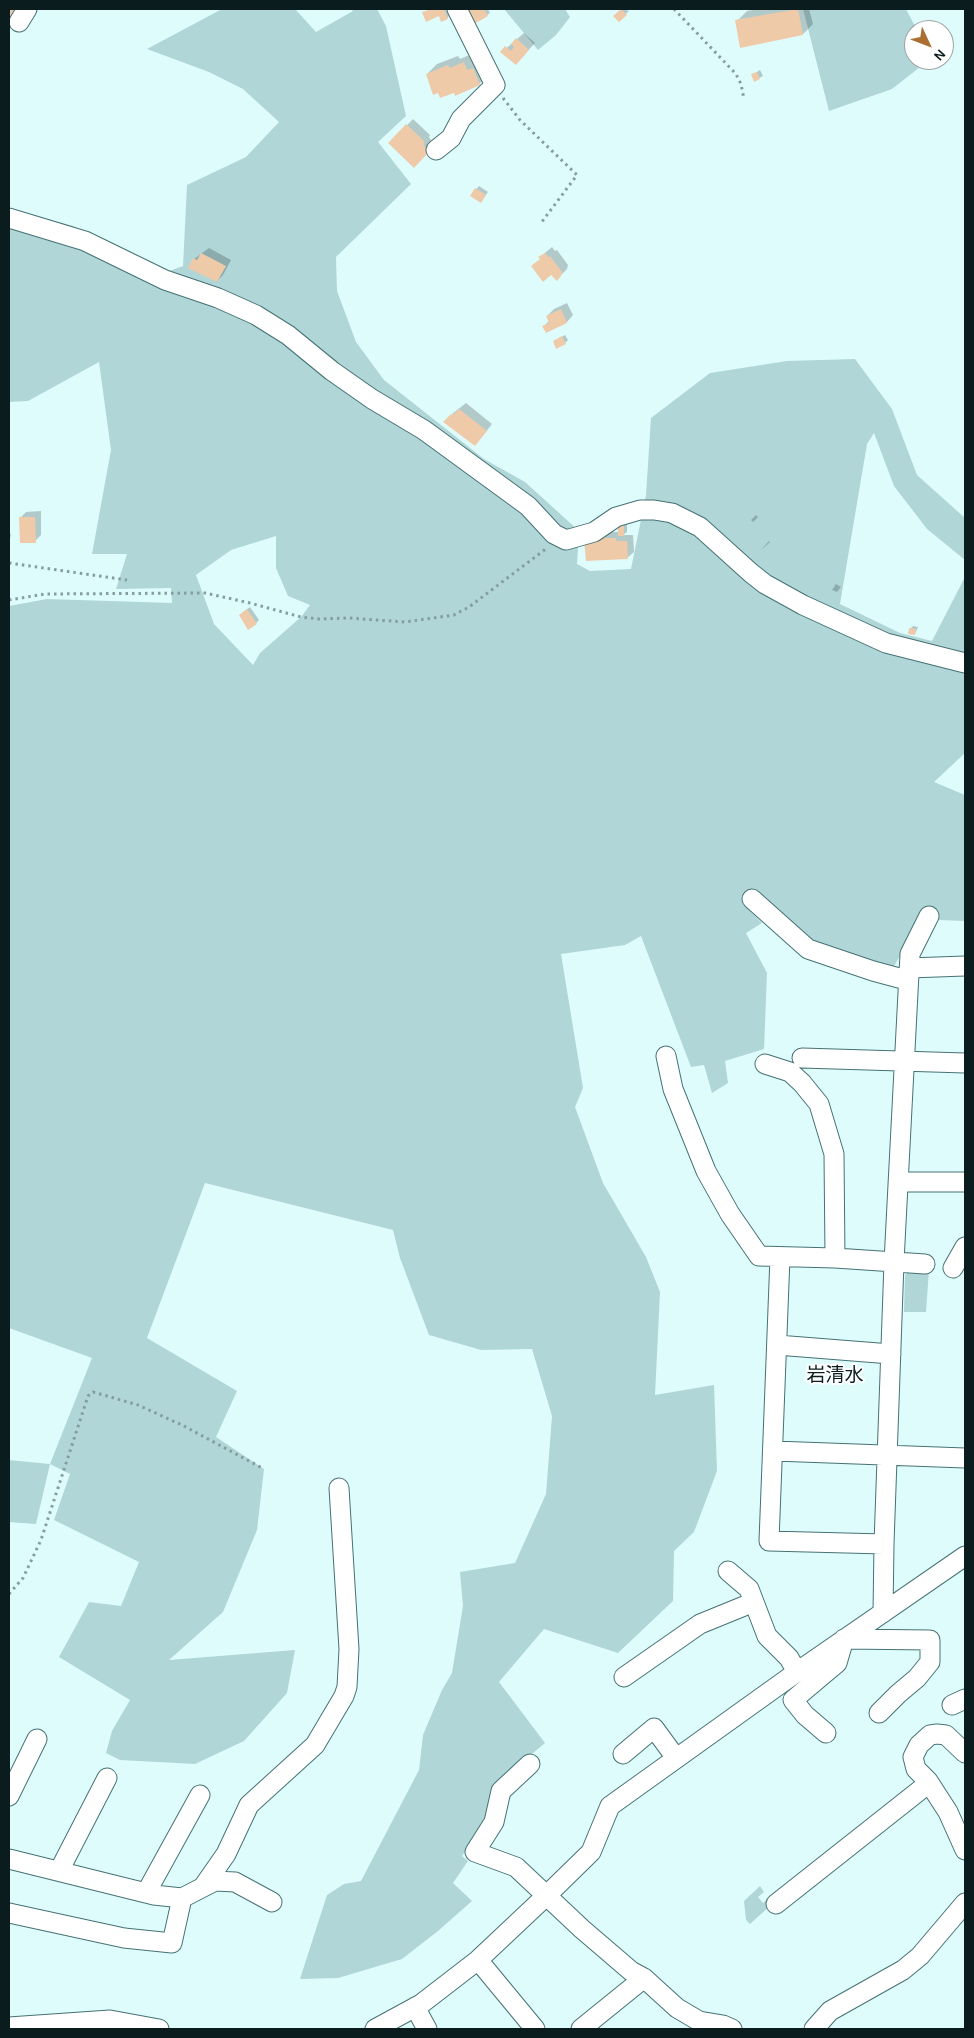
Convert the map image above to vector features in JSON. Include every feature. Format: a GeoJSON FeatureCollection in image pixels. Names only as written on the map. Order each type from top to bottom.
{"type":"FeatureCollection","features":[{"type":"Feature","properties":{"kind":"street"},"geometry":{"type":"LineString","coordinates":[[436,150],[451,138],[461,119],[495,85],[457,9]]}},
{"type":"Feature","properties":{"kind":"street"},"geometry":{"type":"LineString","coordinates":[[9,218],[85,240],[165,280],[235,304],[256,315],[288,335],[332,371],[372,399],[424,430],[528,506],[554,534],[561,538],[566,540],[594,532],[616,518],[640,510],[672,513],[700,527],[765,584],[803,605],[886,643],[965,663]]}},
{"type":"Feature","properties":{"kind":"street"},"geometry":{"type":"LineString","coordinates":[[752,899],[808,949],[873,971],[899,978],[909,973],[965,966]]}},
{"type":"Feature","properties":{"kind":"street"},"geometry":{"type":"LineString","coordinates":[[883,1613],[894,1262],[910,954],[930,916]]}},
{"type":"Feature","properties":{"kind":"street"},"geometry":{"type":"LineString","coordinates":[[666,1056],[673,1089],[706,1170],[730,1214],[759,1256],[835,1258],[925,1264]]}},
{"type":"Feature","properties":{"kind":"street"},"geometry":{"type":"LineString","coordinates":[[802,1058],[965,1063]]}},
{"type":"Feature","properties":{"kind":"street"},"geometry":{"type":"LineString","coordinates":[[766,1064],[790,1072],[802,1083],[819,1104],[834,1154],[835,1258]]}},
{"type":"Feature","properties":{"kind":"street"},"geometry":{"type":"LineString","coordinates":[[899,1182],[965,1182]]}},
{"type":"Feature","properties":{"kind":"street"},"geometry":{"type":"LineString","coordinates":[[953,1268],[965,1247]]}},
{"type":"Feature","properties":{"kind":"street"},"geometry":{"type":"LineString","coordinates":[[780,1257],[774,1451],[769,1541],[884,1544]]}},
{"type":"Feature","properties":{"kind":"street"},"geometry":{"type":"LineString","coordinates":[[777,1345],[891,1354]]}},
{"type":"Feature","properties":{"kind":"street"},"geometry":{"type":"LineString","coordinates":[[774,1451],[965,1458]]}},
{"type":"Feature","properties":{"kind":"street"},"geometry":{"type":"LineString","coordinates":[[203,1887],[226,1854],[249,1806],[315,1745],[344,1696],[347,1687],[349,1649],[339,1488]]}},
{"type":"Feature","properties":{"kind":"street"},"geometry":{"type":"LineString","coordinates":[[375,2029],[415,2008],[478,1960],[546,1896],[591,1852],[610,1806],[797,1672],[965,1556]]}},
{"type":"Feature","properties":{"kind":"street"},"geometry":{"type":"LineString","coordinates":[[728,1571],[749,1589],[767,1636],[789,1658],[797,1672]]}},
{"type":"Feature","properties":{"kind":"street"},"geometry":{"type":"LineString","coordinates":[[624,1677],[700,1624],[754,1602]]}},
{"type":"Feature","properties":{"kind":"street"},"geometry":{"type":"LineString","coordinates":[[844,1640],[930,1640],[930,1662],[917,1678],[879,1713]]}},
{"type":"Feature","properties":{"kind":"street"},"geometry":{"type":"LineString","coordinates":[[826,1733],[805,1715],[793,1700],[837,1663],[844,1640]]}},
{"type":"Feature","properties":{"kind":"street"},"geometry":{"type":"LineString","coordinates":[[623,1754],[654,1728],[676,1758]]}},
{"type":"Feature","properties":{"kind":"street"},"geometry":{"type":"LineString","coordinates":[[965,1753],[946,1735],[930,1735],[919,1745],[913,1757],[916,1769],[929,1783],[948,1812],[965,1850]]}},
{"type":"Feature","properties":{"kind":"street"},"geometry":{"type":"LineString","coordinates":[[9,1796],[36,1739]]}},
{"type":"Feature","properties":{"kind":"street"},"geometry":{"type":"LineString","coordinates":[[530,1764],[501,1791],[494,1822],[475,1852],[516,1867],[546,1896],[677,2008],[704,2025],[723,2026],[732,2029]]}},
{"type":"Feature","properties":{"kind":"street"},"geometry":{"type":"LineString","coordinates":[[59,1872],[107,1778]]}},
{"type":"Feature","properties":{"kind":"street"},"geometry":{"type":"LineString","coordinates":[[776,1904],[929,1783]]}},
{"type":"Feature","properties":{"kind":"street"},"geometry":{"type":"LineString","coordinates":[[146,1893],[200,1795]]}},
{"type":"Feature","properties":{"kind":"street"},"geometry":{"type":"LineString","coordinates":[[9,1859],[146,1893],[182,1898],[216,1881],[235,1882],[272,1902]]}},
{"type":"Feature","properties":{"kind":"street"},"geometry":{"type":"LineString","coordinates":[[9,1913],[124,1938],[172,1943],[182,1898]]}},
{"type":"Feature","properties":{"kind":"street"},"geometry":{"type":"LineString","coordinates":[[814,2029],[830,2011],[903,1970],[920,1956],[965,1903]]}},
{"type":"Feature","properties":{"kind":"street"},"geometry":{"type":"LineString","coordinates":[[478,1960],[535,2029]]}},
{"type":"Feature","properties":{"kind":"street"},"geometry":{"type":"LineString","coordinates":[[581,2029],[644,1978]]}},
{"type":"Feature","properties":{"kind":"street"},"geometry":{"type":"LineString","coordinates":[[415,2008],[427,2029]]}},
{"type":"Feature","properties":{"kind":"street"},"geometry":{"type":"LineString","coordinates":[[9,2027],[71,2021],[110,2020],[158,2029]]}},
{"type":"Feature","properties":{"kind":"path"},"geometry":{"type":"LineString","coordinates":[[674,9],[736,74],[741,84],[744,99]]}},
{"type":"Feature","properties":{"kind":"path"},"geometry":{"type":"LineString","coordinates":[[495,85],[520,120],[577,175],[541,223]]}},
{"type":"Feature","properties":{"kind":"path"},"geometry":{"type":"LineString","coordinates":[[9,600],[45,594],[205,594],[250,603],[301,617],[405,622],[424,620],[454,616],[469,608],[561,538]]}},
{"type":"Feature","properties":{"kind":"path"},"geometry":{"type":"LineString","coordinates":[[9,563],[127,580]]}},
{"type":"Feature","properties":{"kind":"path"},"geometry":{"type":"LineString","coordinates":[[9,1594],[23,1578],[41,1540],[88,1396],[93,1392],[138,1405],[182,1425],[264,1469]]}},
{"type":"Feature","properties":{"kind":"shaded area"},"geometry":{"type":"Polygon","coordinates":[[[222,9],[295,9],[316,32],[353,11],[351,9],[377,9],[386,26],[406,116],[378,142],[411,184],[336,257],[337,291],[356,342],[384,380],[484,459],[525,482],[579,531],[577,564],[590,571],[631,569],[646,495],[651,418],[710,373],[787,361],[855,359],[892,409],[917,475],[965,518],[965,560],[927,529],[894,486],[874,433],[867,444],[840,604],[900,633],[932,641],[965,577],[965,753],[934,782],[965,795],[965,921],[939,920],[926,910],[893,968],[809,940],[755,891],[745,906],[762,923],[746,933],[767,973],[764,1049],[725,1061],[728,1083],[712,1093],[704,1065],[691,1067],[641,936],[625,945],[561,954],[583,1088],[575,1107],[603,1183],[646,1257],[660,1292],[655,1395],[714,1385],[717,1471],[694,1532],[674,1551],[673,1601],[618,1653],[544,1629],[499,1682],[545,1743],[527,1758],[462,1856],[468,1861],[453,1883],[472,1901],[402,1959],[338,1978],[300,1979],[327,1895],[344,1884],[361,1881],[419,1770],[423,1735],[442,1690],[452,1673],[463,1606],[460,1572],[515,1563],[546,1494],[552,1416],[532,1349],[481,1350],[429,1335],[400,1258],[393,1230],[205,1183],[147,1338],[237,1391],[216,1437],[264,1469],[257,1530],[223,1612],[169,1660],[295,1650],[287,1693],[244,1741],[195,1764],[120,1760],[106,1753],[112,1731],[130,1700],[59,1657],[89,1602],[121,1606],[139,1562],[54,1520],[70,1474],[50,1464],[92,1358],[9,1328],[9,606],[47,599],[172,603],[171,588],[116,589],[127,554],[92,554],[111,450],[99,362],[28,401],[9,402],[9,208],[73,226],[164,273],[183,266],[187,185],[246,157],[279,122],[243,89],[209,72],[147,49],[222,9]],[[276,536],[231,550],[196,575],[214,624],[253,665],[260,653],[301,617],[310,605],[288,596],[276,568],[276,536]]]}},
{"type":"Feature","properties":{"kind":"shaded area"},"geometry":{"type":"Polygon","coordinates":[[[504,9],[565,9],[570,17],[556,35],[538,50],[504,9]]]}},
{"type":"Feature","properties":{"kind":"shaded area"},"geometry":{"type":"Polygon","coordinates":[[[803,9],[906,9],[912,20],[904,20],[904,70],[916,70],[892,89],[829,111],[803,9]]]}},
{"type":"Feature","properties":{"kind":"shaded area"},"geometry":{"type":"Polygon","coordinates":[[[929,1270],[926,1312],[904,1312],[905,1275],[909,1271],[929,1270]]]}},
{"type":"Feature","properties":{"kind":"shaded area"},"geometry":{"type":"Polygon","coordinates":[[[9,1460],[50,1464],[36,1524],[9,1522],[9,1460]]]}},
{"type":"Feature","properties":{"kind":"shaded area"},"geometry":{"type":"Polygon","coordinates":[[[760,1886],[764,1892],[758,1897],[763,1903],[766,1900],[771,1905],[750,1924],[746,1920],[744,1901],[760,1886]]]}},
{"type":"Feature","properties":{"kind":"building"},"geometry":{"type":"Polygon","coordinates":[[[9,9],[18,9],[9,23],[9,9]]]}},
{"type":"Feature","properties":{"kind":"building"},"geometry":{"type":"Polygon","coordinates":[[[432,9],[444,9],[448,19],[441,22],[439,16],[426,22],[422,12],[432,9]]]}},
{"type":"Feature","properties":{"kind":"building"},"geometry":{"type":"Polygon","coordinates":[[[484,9],[488,16],[474,24],[467,10],[484,9]]]}},
{"type":"Feature","properties":{"kind":"building"},"geometry":{"type":"Polygon","coordinates":[[[621,9],[627,15],[619,22],[613,16],[621,9]]]}},
{"type":"Feature","properties":{"kind":"building"},"geometry":{"type":"Polygon","coordinates":[[[798,9],[803,35],[740,48],[735,20],[798,9]]]}},
{"type":"Feature","properties":{"kind":"building"},"geometry":{"type":"Polygon","coordinates":[[[516,38],[529,50],[516,65],[500,52],[505,46],[511,51],[514,47],[511,44],[516,38]]]}},
{"type":"Feature","properties":{"kind":"building"},"geometry":{"type":"Polygon","coordinates":[[[464,62],[467,70],[473,68],[480,85],[455,96],[454,93],[440,98],[438,93],[433,95],[426,74],[448,65],[450,68],[464,62]]]}},
{"type":"Feature","properties":{"kind":"building"},"geometry":{"type":"Polygon","coordinates":[[[757,72],[760,79],[754,82],[751,74],[757,72]]]}},
{"type":"Feature","properties":{"kind":"building"},"geometry":{"type":"Polygon","coordinates":[[[406,124],[425,142],[423,144],[429,152],[414,168],[388,143],[406,124]]]}},
{"type":"Feature","properties":{"kind":"building"},"geometry":{"type":"Polygon","coordinates":[[[475,188],[486,195],[481,203],[470,196],[475,188]]]}},
{"type":"Feature","properties":{"kind":"building"},"geometry":{"type":"Polygon","coordinates":[[[201,253],[226,266],[217,282],[188,268],[193,258],[197,260],[201,253]]]}},
{"type":"Feature","properties":{"kind":"building"},"geometry":{"type":"Polygon","coordinates":[[[545,253],[548,257],[550,256],[562,272],[557,281],[551,275],[543,282],[531,266],[540,259],[538,257],[545,253]]]}},
{"type":"Feature","properties":{"kind":"building"},"geometry":{"type":"Polygon","coordinates":[[[561,309],[567,323],[546,333],[542,326],[549,323],[546,316],[561,309]]]}},
{"type":"Feature","properties":{"kind":"building"},"geometry":{"type":"Polygon","coordinates":[[[562,336],[566,344],[556,349],[553,341],[562,336]]]}},
{"type":"Feature","properties":{"kind":"building"},"geometry":{"type":"Polygon","coordinates":[[[459,409],[487,431],[475,446],[443,422],[459,409]]]}},
{"type":"Feature","properties":{"kind":"building"},"geometry":{"type":"Polygon","coordinates":[[[19,517],[35,517],[36,543],[20,543],[19,517]]]}},
{"type":"Feature","properties":{"kind":"building"},"geometry":{"type":"Polygon","coordinates":[[[618,524],[624,524],[624,536],[618,536],[618,524]]]}},
{"type":"Feature","properties":{"kind":"building"},"geometry":{"type":"Polygon","coordinates":[[[597,535],[606,535],[606,538],[616,538],[616,541],[627,541],[628,559],[586,561],[584,540],[597,535]]]}},
{"type":"Feature","properties":{"kind":"building"},"geometry":{"type":"Polygon","coordinates":[[[247,609],[257,624],[248,630],[239,615],[247,609]]]}},
{"type":"Feature","properties":{"kind":"building"},"geometry":{"type":"Polygon","coordinates":[[[909,628],[916,629],[915,635],[908,634],[909,628]]]}},
{"type":"Feature","properties":{"kind":"district","name":"岩清水"},"geometry":{"type":"Point","coordinates":[835,1376]}}]}
